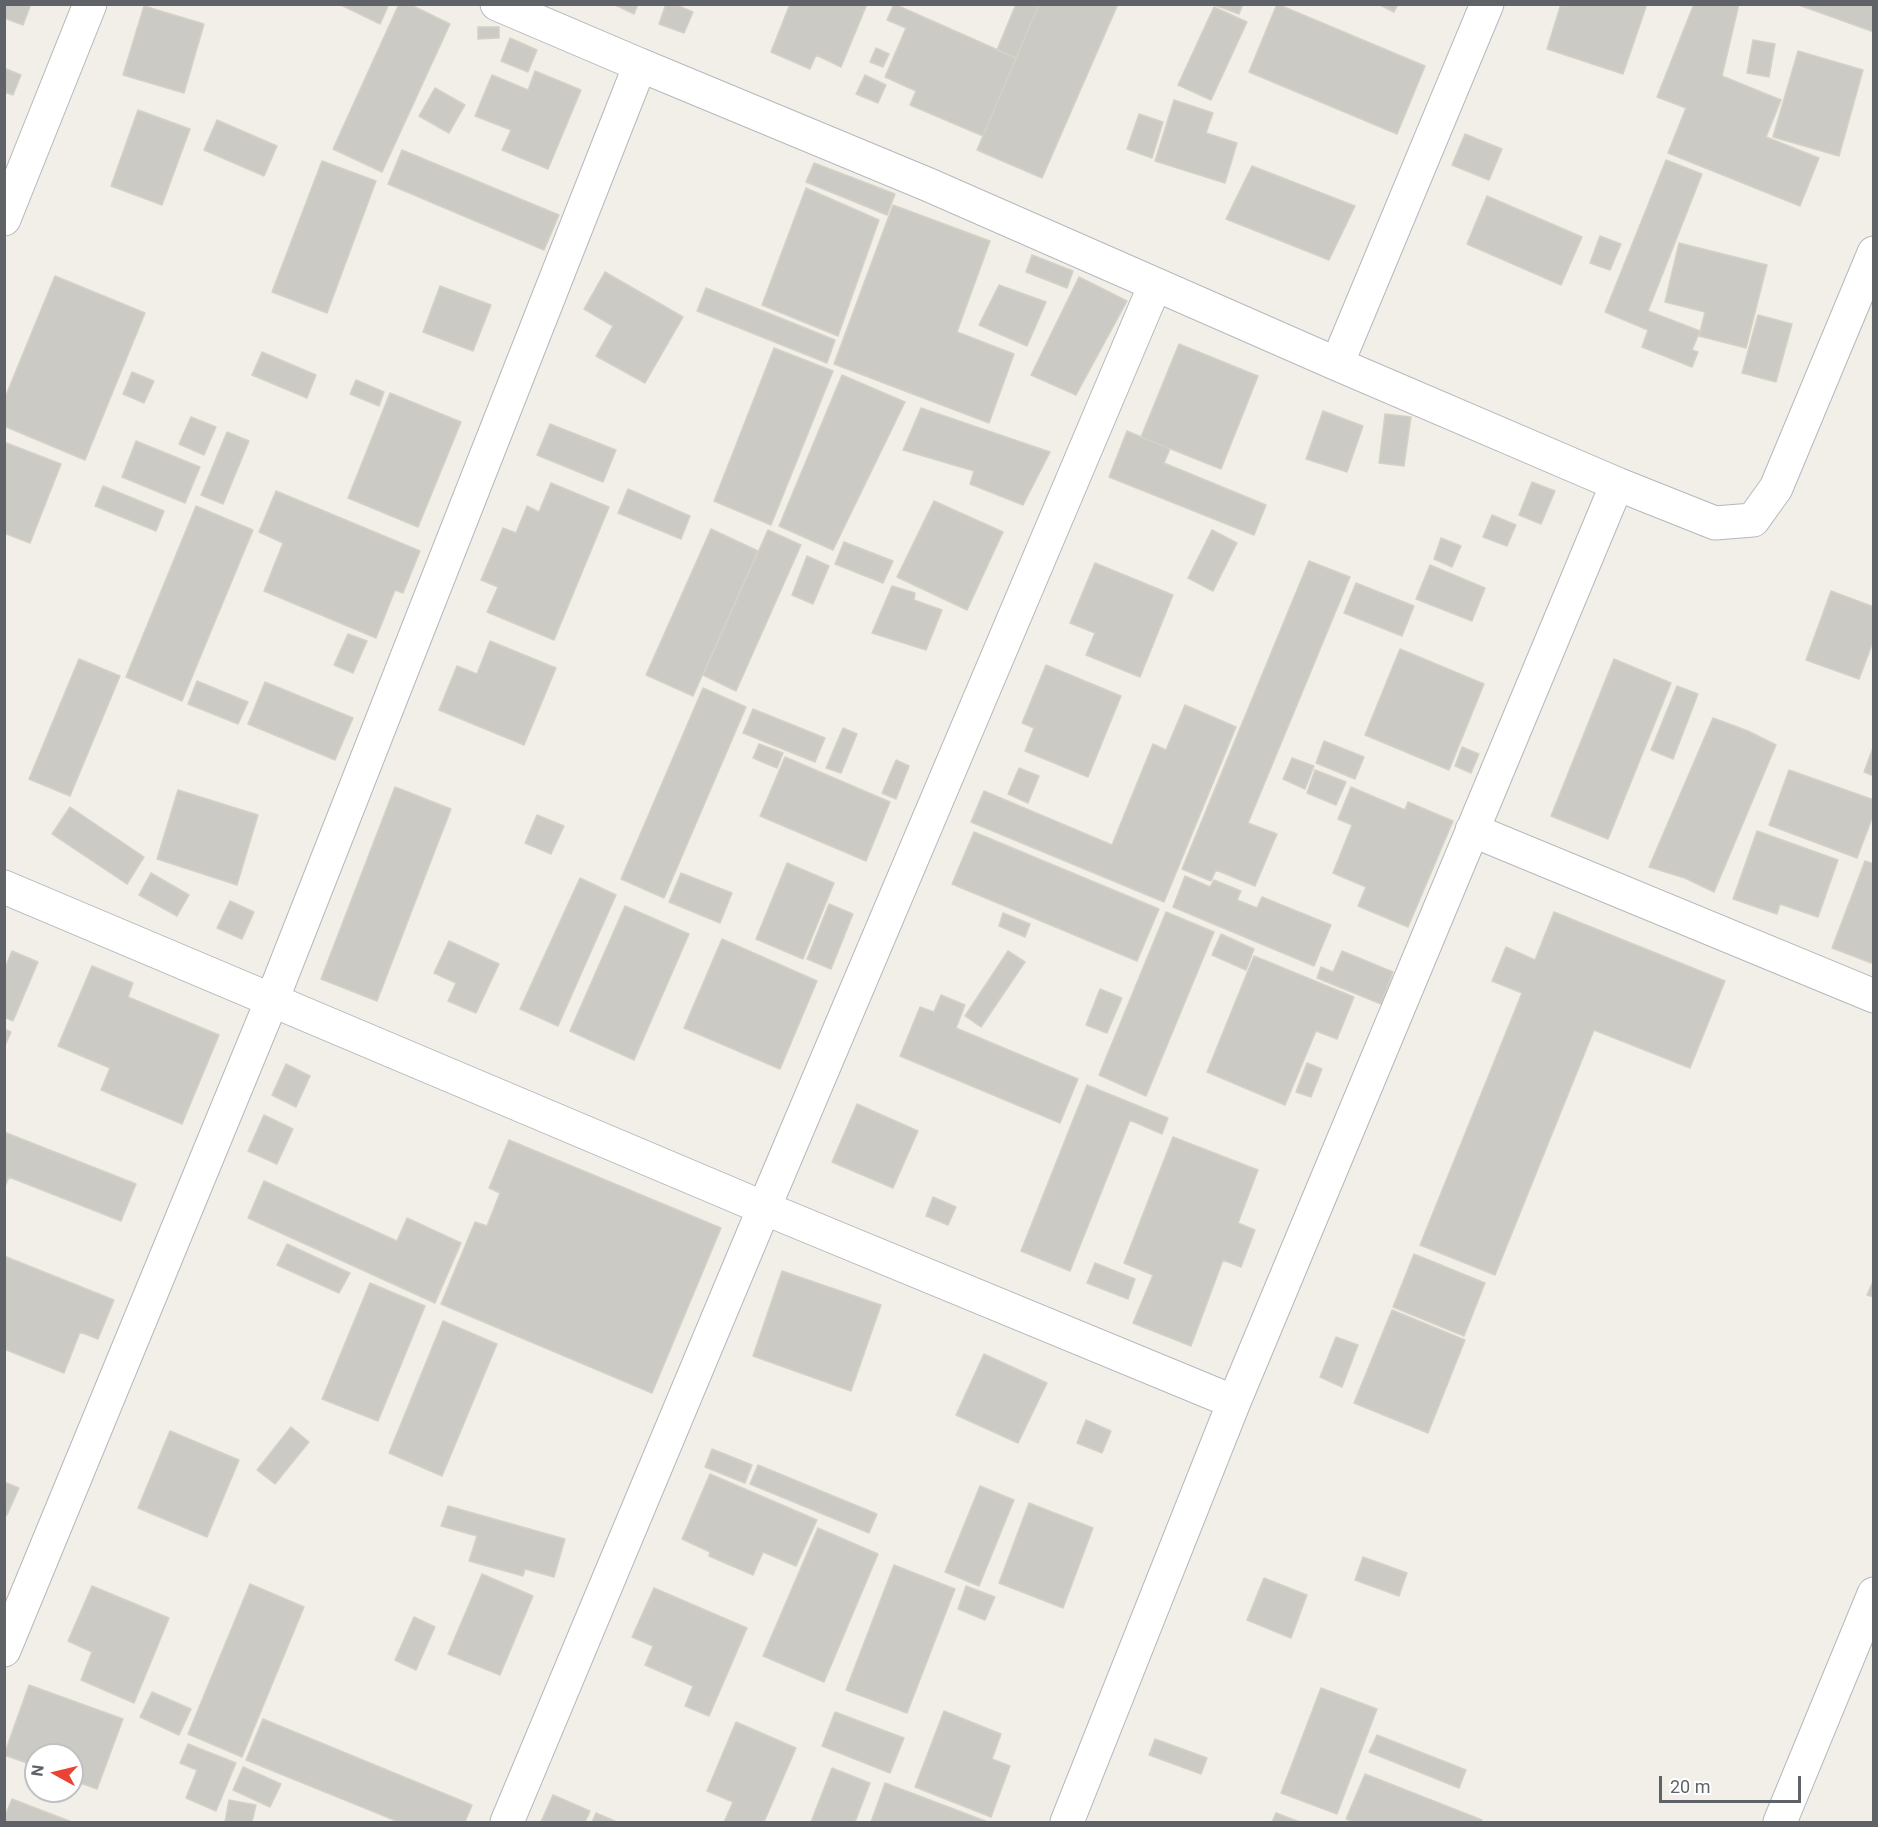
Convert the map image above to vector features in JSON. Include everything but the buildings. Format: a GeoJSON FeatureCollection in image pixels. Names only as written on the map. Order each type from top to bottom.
{"type":"FeatureCollection","features":[{"type":"Feature","properties":{"kind":"street"},"geometry":{"type":"LineString","coordinates":[[4,219],[90,4]]}},
{"type":"Feature","properties":{"kind":"street"},"geometry":{"type":"LineString","coordinates":[[497,4],[929,185],[1336,364],[1617,484],[1715,523],[1753,520],[1776,488],[1874,253]]}},
{"type":"Feature","properties":{"kind":"street"},"geometry":{"type":"LineString","coordinates":[[1336,364],[1487,4]]}},
{"type":"Feature","properties":{"kind":"street"},"geometry":{"type":"LineString","coordinates":[[4,1650],[272,1000],[640,65]]}},
{"type":"Feature","properties":{"kind":"street"},"geometry":{"type":"LineString","coordinates":[[507,1822],[1155,285]]}},
{"type":"Feature","properties":{"kind":"street"},"geometry":{"type":"LineString","coordinates":[[1067,1822],[1234,1402],[1617,484]]}},
{"type":"Feature","properties":{"kind":"street"},"geometry":{"type":"LineString","coordinates":[[1472,830],[1874,996]]}},
{"type":"Feature","properties":{"kind":"street"},"geometry":{"type":"LineString","coordinates":[[4,887],[764,1208],[1234,1402]]}},
{"type":"Feature","properties":{"kind":"street"},"geometry":{"type":"LineString","coordinates":[[1780,1822],[1874,1594]]}}]}
